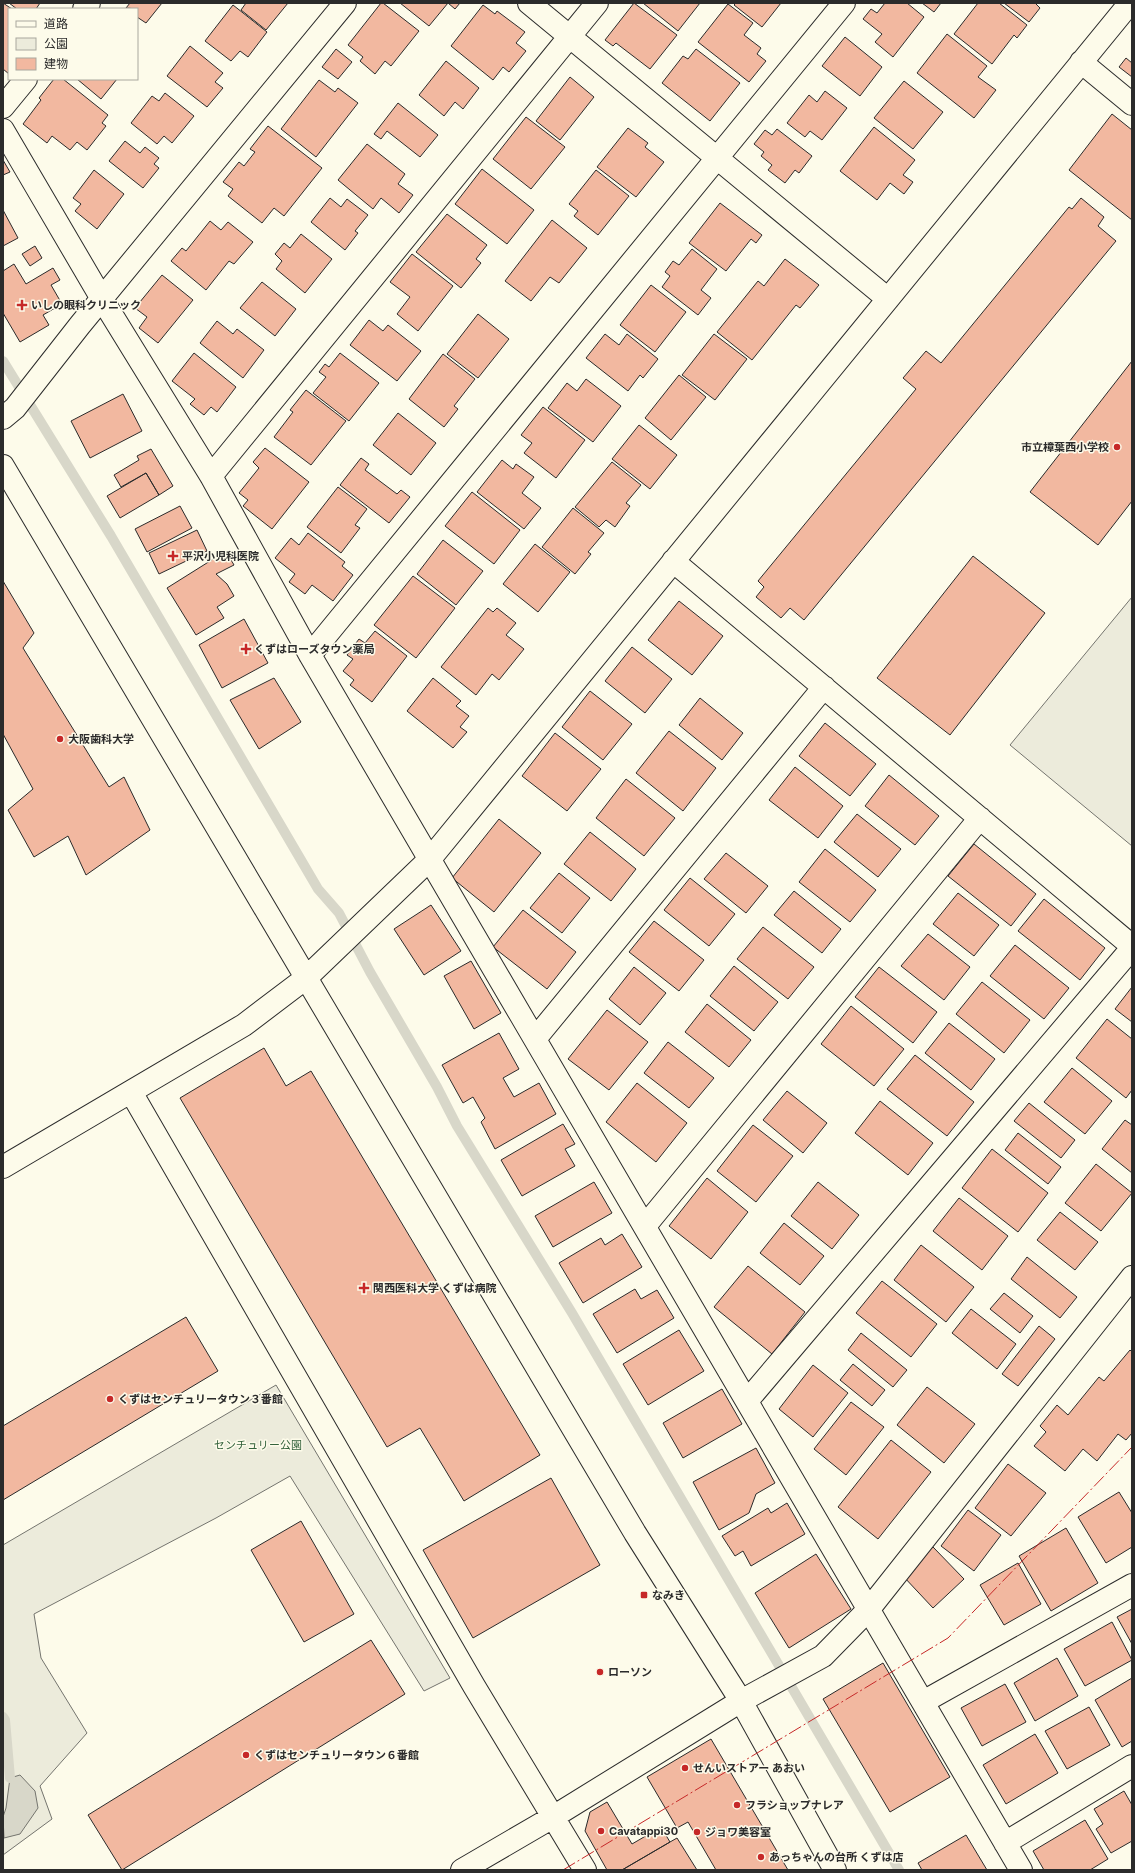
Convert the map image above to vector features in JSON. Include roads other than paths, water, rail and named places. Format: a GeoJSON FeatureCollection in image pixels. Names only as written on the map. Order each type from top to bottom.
{"type":"FeatureCollection","features":[{"type":"Feature","properties":{"kind":"street"},"geometry":{"type":"LineString","coordinates":[[3,418],[15,408],[80,325],[345,3]]}},
{"type":"Feature","properties":{"kind":"street"},"geometry":{"type":"LineString","coordinates":[[529,3],[719,158],[888,299]]}},
{"type":"Feature","properties":{"kind":"street"},"geometry":{"type":"LineString","coordinates":[[212,476],[597,3]]}},
{"type":"Feature","properties":{"kind":"street"},"geometry":{"type":"LineString","coordinates":[[310,655],[719,158],[844,3]]}},
{"type":"Feature","properties":{"kind":"street"},"geometry":{"type":"LineString","coordinates":[[3,1167],[244,1025],[306,978],[430,859],[1130,3]]}},
{"type":"Feature","properties":{"kind":"street"},"geometry":{"type":"LineString","coordinates":[[1081,62],[1132,104]]}},
{"type":"Feature","properties":{"kind":"street"},"geometry":{"type":"LineString","coordinates":[[3,107],[25,80]]}},
{"type":"Feature","properties":{"kind":"street"},"geometry":{"type":"LineString","coordinates":[[3,130],[102,299],[212,476],[310,655],[1021,1870]]}},
{"type":"Feature","properties":{"kind":"street"},"geometry":{"type":"LineString","coordinates":[[3,466],[635,1534],[742,1701],[835,1870]]}},
{"type":"Feature","properties":{"kind":"street"},"geometry":{"type":"LineString","coordinates":[[673,561],[1132,947],[747,1401]]}},
{"type":"Feature","properties":{"kind":"street"},"geometry":{"type":"LineString","coordinates":[[535,1039],[824,687]]}},
{"type":"Feature","properties":{"kind":"street"},"geometry":{"type":"LineString","coordinates":[[645,1226],[980,818]]}},
{"type":"Feature","properties":{"kind":"street"},"geometry":{"type":"LineString","coordinates":[[131,1092],[470,1679],[585,1870]]}},
{"type":"Feature","properties":{"kind":"street"},"geometry":{"type":"LineString","coordinates":[[471,1868],[742,1701],[823,1656],[869,1609],[1132,1277]]}},
{"type":"Feature","properties":{"kind":"street"},"geometry":{"type":"LineString","coordinates":[[923,1702],[1132,1585]]}},
{"type":"Feature","properties":{"kind":"street"},"geometry":{"type":"LineString","coordinates":[[1006,1843],[1132,1766]]}},
{"type":"Feature","properties":{"kind":"waterway"},"geometry":{"type":"LineString","coordinates":[[3,361],[111,536],[318,889],[339,913],[370,972],[437,1087],[457,1126],[572,1313],[899,1870]]}},
{"type":"Feature","properties":{"kind":"waterway"},"geometry":{"type":"LineString","coordinates":[[3,1717],[5,1720],[10,1778]]}},
{"type":"Feature","properties":{"kind":"place","name":"いしの眼科クリニック"},"geometry":{"type":"Point","coordinates":[22,305]}},
{"type":"Feature","properties":{"kind":"place","name":"市立樟葉西小学校"},"geometry":{"type":"Point","coordinates":[1117,447]}},
{"type":"Feature","properties":{"kind":"place","name":"平沢小児科医院"},"geometry":{"type":"Point","coordinates":[173,556]}},
{"type":"Feature","properties":{"kind":"place","name":"くずはローズタウン薬局"},"geometry":{"type":"Point","coordinates":[246,649]}},
{"type":"Feature","properties":{"kind":"place","name":"大阪歯科大学"},"geometry":{"type":"Point","coordinates":[60,739]}},
{"type":"Feature","properties":{"kind":"place","name":"関西医科大学 くずは病院"},"geometry":{"type":"Point","coordinates":[364,1288]}},
{"type":"Feature","properties":{"kind":"place","name":"くずはセンチュリータウン３番館"},"geometry":{"type":"Point","coordinates":[110,1399]}},
{"type":"Feature","properties":{"kind":"place","name":"なみき"},"geometry":{"type":"Point","coordinates":[644,1595]}},
{"type":"Feature","properties":{"kind":"place","name":"ローソン"},"geometry":{"type":"Point","coordinates":[600,1672]}},
{"type":"Feature","properties":{"kind":"place","name":"くずはセンチュリータウン６番館"},"geometry":{"type":"Point","coordinates":[246,1755]}},
{"type":"Feature","properties":{"kind":"place","name":"せんいストアー あおい"},"geometry":{"type":"Point","coordinates":[685,1768]}},
{"type":"Feature","properties":{"kind":"place","name":"フラショップナレア"},"geometry":{"type":"Point","coordinates":[737,1805]}},
{"type":"Feature","properties":{"kind":"place","name":"Cavatappi30"},"geometry":{"type":"Point","coordinates":[601,1831]}},
{"type":"Feature","properties":{"kind":"place","name":"ジョワ美容室"},"geometry":{"type":"Point","coordinates":[697,1832]}},
{"type":"Feature","properties":{"kind":"place","name":"あっちゃんの台所 くずは店"},"geometry":{"type":"Point","coordinates":[761,1857]}},
{"type":"Feature","properties":{"kind":"park label","name":"センチュリー公園"},"geometry":{"type":"Point","coordinates":[258,1445]}}]}
